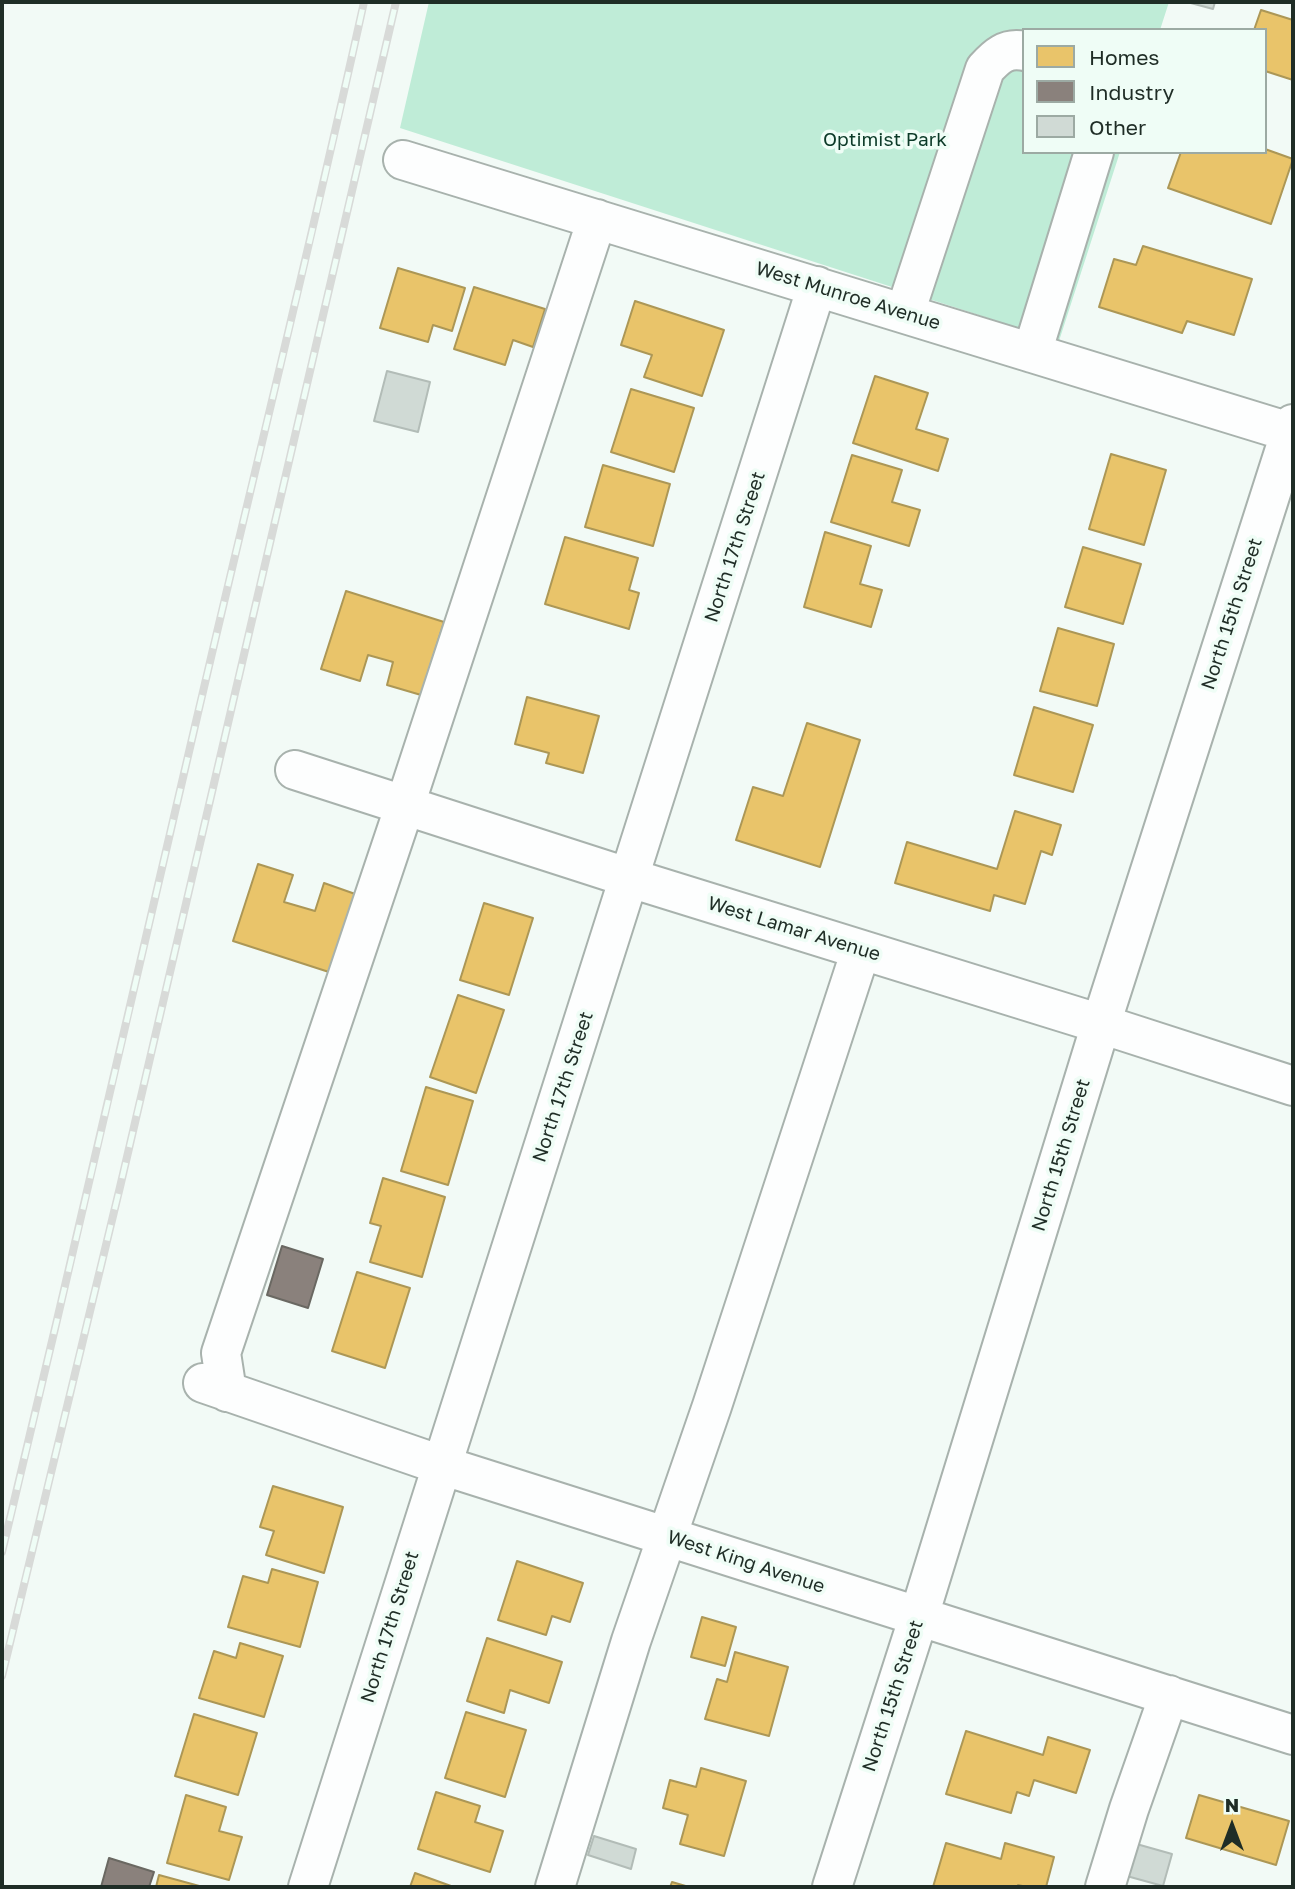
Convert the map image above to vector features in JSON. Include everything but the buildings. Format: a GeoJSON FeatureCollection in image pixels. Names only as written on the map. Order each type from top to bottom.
{"type":"FeatureCollection","features":[{"type":"Feature","properties":{"kind":"street"},"geometry":{"type":"LineString","coordinates":[[905,313],[985,69],[999,54],[1016,49],[1022,50]]}},
{"type":"Feature","properties":{"kind":"street"},"geometry":{"type":"LineString","coordinates":[[1032,353],[1093,154]]}},
{"type":"Feature","properties":{"kind":"street","name":"West Munroe Avenue"},"geometry":{"type":"LineString","coordinates":[[403,160],[1032,353],[1292,429]]}},
{"type":"Feature","properties":{"kind":"street"},"geometry":{"type":"LineString","coordinates":[[405,805],[597,219]]}},
{"type":"Feature","properties":{"kind":"street","name":"North 17th Street"},"geometry":{"type":"LineString","coordinates":[[308,1887],[817,286]]}},
{"type":"Feature","properties":{"kind":"street","name":"North 15th Street"},"geometry":{"type":"LineString","coordinates":[[832,1887],[919,1616],[1101,1024],[1292,429]]}},
{"type":"Feature","properties":{"kind":"street","name":"West Lamar Avenue"},"geometry":{"type":"LineString","coordinates":[[295,770],[1293,1086]]}},
{"type":"Feature","properties":{"kind":"street","name":"West King Avenue"},"geometry":{"type":"LineString","coordinates":[[405,805],[221,1353],[214,1387],[441,1465],[1293,1735]]}},
{"type":"Feature","properties":{"kind":"street"},"geometry":{"type":"LineString","coordinates":[[555,1887],[631,1641],[712,1406],[860,950]]}},
{"type":"Feature","properties":{"kind":"street"},"geometry":{"type":"LineString","coordinates":[[1105,1887],[1169,1695]]}},
{"type":"Feature","properties":{"kind":"green space","name":"Optimist Park"},"geometry":{"type":"Polygon","coordinates":[[[429,2],[1169,2],[1161,28],[1022,28],[1022,154],[1119,154],[1059,341],[400,128],[429,2]]]}},
{"type":"Feature","properties":{"kind":"railway"},"geometry":{"type":"LineString","coordinates":[[2,1552],[364,2]]}},
{"type":"Feature","properties":{"kind":"railway"},"geometry":{"type":"LineString","coordinates":[[2,1676],[120,1187],[396,2]]}}]}
